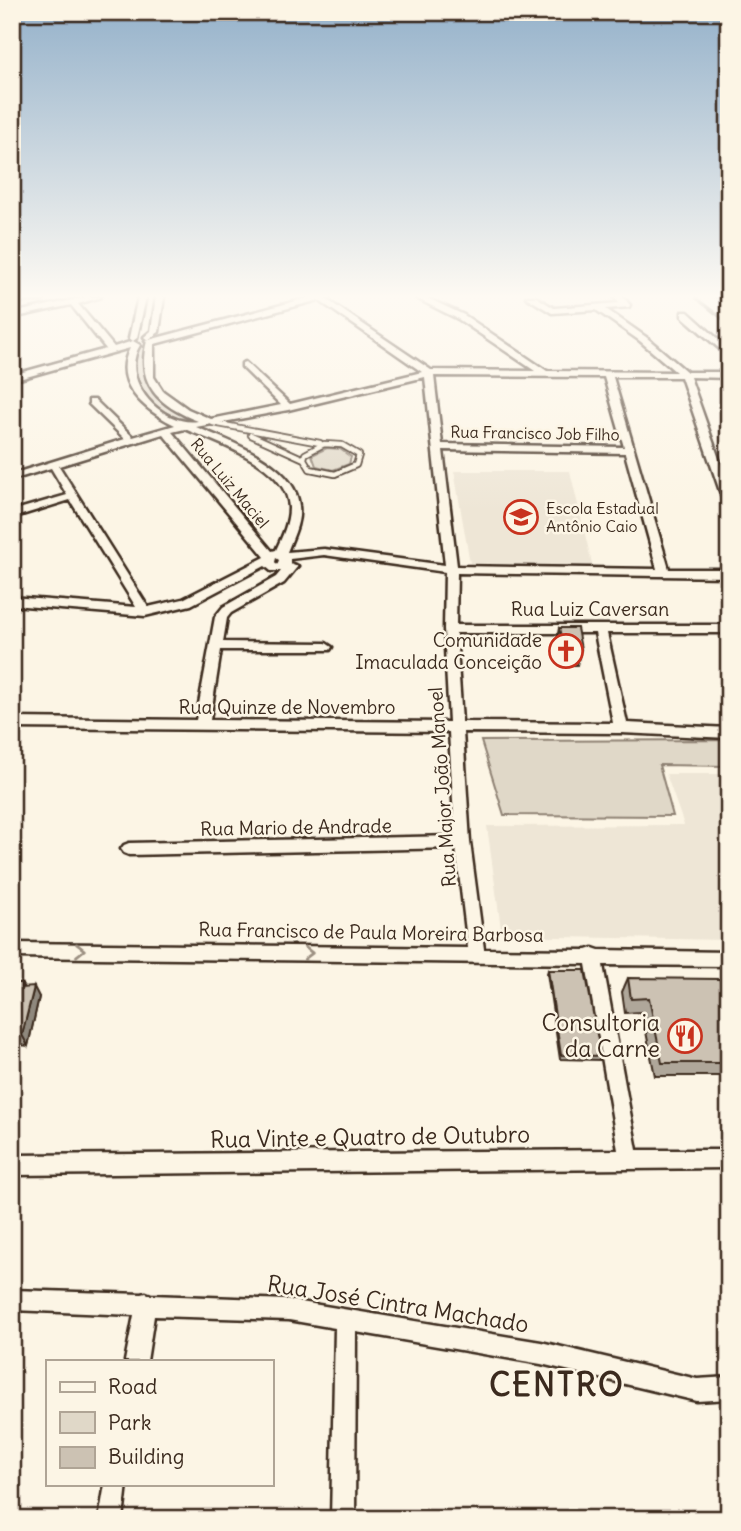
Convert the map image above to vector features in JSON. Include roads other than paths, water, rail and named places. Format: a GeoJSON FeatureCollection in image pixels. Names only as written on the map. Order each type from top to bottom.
{"type":"FeatureCollection","features":[{"type":"Feature","properties":{"kind":"street"},"geometry":{"type":"LineString","coordinates":[[12,376],[38,368]]}},
{"type":"Feature","properties":{"kind":"street"},"geometry":{"type":"LineString","coordinates":[[12,376],[39,368]]}},
{"type":"Feature","properties":{"kind":"street"},"geometry":{"type":"LineString","coordinates":[[129,368],[129,385],[133,392],[176,422],[267,465],[280,475],[289,489],[294,516],[279,564],[221,617],[202,726]]}},
{"type":"Feature","properties":{"kind":"street"},"geometry":{"type":"LineString","coordinates":[[148,368],[148,374],[156,388],[181,408],[213,423]]}},
{"type":"Feature","properties":{"kind":"street"},"geometry":{"type":"LineString","coordinates":[[249,368],[288,407]]}},
{"type":"Feature","properties":{"kind":"street"},"geometry":{"type":"LineString","coordinates":[[422,368],[429,373]]}},
{"type":"Feature","properties":{"kind":"street"},"geometry":{"type":"LineString","coordinates":[[537,368],[544,373]]}},
{"type":"Feature","properties":{"kind":"street"},"geometry":{"type":"LineString","coordinates":[[677,368],[684,374],[729,503]]}},
{"type":"Feature","properties":{"kind":"street"},"geometry":{"type":"LineString","coordinates":[[12,477],[165,430],[288,407],[429,373],[729,375]]}},
{"type":"Feature","properties":{"kind":"street","name":"Rua Major João Manoel"},"geometry":{"type":"LineString","coordinates":[[429,373],[451,570],[450,629],[463,842],[477,955]]}},
{"type":"Feature","properties":{"kind":"street"},"geometry":{"type":"LineString","coordinates":[[608,374],[664,572]]}},
{"type":"Feature","properties":{"kind":"street"},"geometry":{"type":"LineString","coordinates":[[92,402],[131,440]]}},
{"type":"Feature","properties":{"kind":"street","name":"Rua Luiz Maciel"},"geometry":{"type":"LineString","coordinates":[[165,430],[279,564]]}},
{"type":"Feature","properties":{"kind":"street","name":"Rua Francisco Job Filho"},"geometry":{"type":"LineString","coordinates":[[439,447],[631,450]]}},
{"type":"Feature","properties":{"kind":"street"},"geometry":{"type":"LineString","coordinates":[[53,464],[145,612]]}},
{"type":"Feature","properties":{"kind":"street"},"geometry":{"type":"LineString","coordinates":[[12,515],[72,496]]}},
{"type":"Feature","properties":{"kind":"street"},"geometry":{"type":"LineString","coordinates":[[12,601],[145,612],[187,602],[250,571],[324,552],[451,570],[729,573]]}},
{"type":"Feature","properties":{"kind":"street"},"geometry":{"type":"LineString","coordinates":[[600,628],[621,728]]}},
{"type":"Feature","properties":{"kind":"street","name":"Rua Luiz Caversan"},"geometry":{"type":"LineString","coordinates":[[450,629],[729,629]]}},
{"type":"Feature","properties":{"kind":"street"},"geometry":{"type":"LineString","coordinates":[[217,646],[326,647]]}},
{"type":"Feature","properties":{"kind":"street","name":"Rua Quinze de Novembro"},"geometry":{"type":"LineString","coordinates":[[12,723],[621,728],[729,733]]}},
{"type":"Feature","properties":{"kind":"street","name":"Rua Mario de Andrade"},"geometry":{"type":"LineString","coordinates":[[129,849],[463,842]]}},
{"type":"Feature","properties":{"kind":"street","name":"Rua Francisco de Paula Moreira Barbosa"},"geometry":{"type":"LineString","coordinates":[[12,950],[729,959]]}},
{"type":"Feature","properties":{"kind":"street"},"geometry":{"type":"LineString","coordinates":[[593,956],[629,1158]]}},
{"type":"Feature","properties":{"kind":"street","name":"Rua Vinte e Quatro de Outubro"},"geometry":{"type":"LineString","coordinates":[[12,1165],[729,1159]]}},
{"type":"Feature","properties":{"kind":"street","name":"Rua José Cintra Machado"},"geometry":{"type":"LineString","coordinates":[[12,1300],[289,1310],[541,1353],[697,1390],[729,1388]]}},
{"type":"Feature","properties":{"kind":"street"},"geometry":{"type":"LineString","coordinates":[[136,1360],[146,1303]]}},
{"type":"Feature","properties":{"kind":"street"},"geometry":{"type":"LineString","coordinates":[[343,1519],[346,1319]]}},
{"type":"Feature","properties":{"kind":"street"},"geometry":{"type":"LineString","coordinates":[[111,1519],[116,1486]]}},
{"type":"Feature","properties":{"kind":"lane"},"geometry":{"type":"LineString","coordinates":[[213,423],[350,447],[359,455],[356,465],[344,472],[326,474],[310,468],[304,459],[241,430]]}},
{"type":"Feature","properties":{"kind":"lane"},"geometry":{"type":"LineString","coordinates":[[304,459],[309,450],[324,444]]}},
{"type":"Feature","properties":{"kind":"place","name":"Escola Estadual Antônio Caio"},"geometry":{"type":"Point","coordinates":[521,517]}},
{"type":"Feature","properties":{"kind":"place","name":"Comunidade Imaculada Conceição"},"geometry":{"type":"Point","coordinates":[566,651]}},
{"type":"Feature","properties":{"kind":"place","name":"Consultoria da Carne"},"geometry":{"type":"Point","coordinates":[685,1036]}},
{"type":"Feature","properties":{"kind":"district","name":"CENTRO"},"geometry":{"type":"Point","coordinates":[557,1385]}}]}
